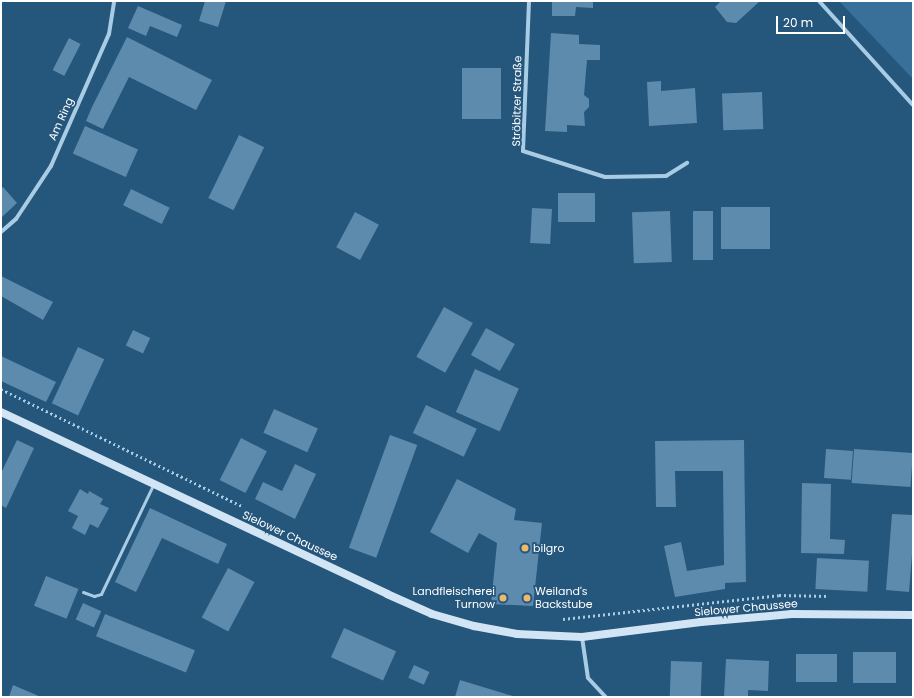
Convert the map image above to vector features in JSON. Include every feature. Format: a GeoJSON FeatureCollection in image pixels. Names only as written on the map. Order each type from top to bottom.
{"type":"FeatureCollection","features":[{"type":"Feature","properties":{"kind":"main road","name":"Sielower Chaussee"},"geometry":{"type":"LineString","coordinates":[[1,412],[432,614],[474,626],[517,634],[582,637],[701,622],[792,614],[913,615]]}},
{"type":"Feature","properties":{"kind":"street","name":"Am Ring"},"geometry":{"type":"LineString","coordinates":[[1,232],[16,219],[51,166],[109,34],[114,1]]}},
{"type":"Feature","properties":{"kind":"street","name":"Ströbitzer Straße"},"geometry":{"type":"LineString","coordinates":[[529,1],[523,151],[605,177],[666,176],[686,162]]}},
{"type":"Feature","properties":{"kind":"street"},"geometry":{"type":"LineString","coordinates":[[819,1],[913,105]]}},
{"type":"Feature","properties":{"kind":"street"},"geometry":{"type":"LineString","coordinates":[[582,637],[588,678],[606,697]]}},
{"type":"Feature","properties":{"kind":"lane"},"geometry":{"type":"LineString","coordinates":[[83,592],[94,596],[101,594],[153,484]]}},
{"type":"Feature","properties":{"kind":"path"},"geometry":{"type":"LineString","coordinates":[[1,389],[249,509]]}},
{"type":"Feature","properties":{"kind":"path"},"geometry":{"type":"LineString","coordinates":[[562,619],[779,595],[834,597]]}},
{"type":"Feature","properties":{"kind":"shaded area"},"geometry":{"type":"Polygon","coordinates":[[[839,1],[913,1],[913,79],[839,1]]]}},
{"type":"Feature","properties":{"kind":"building"},"geometry":{"type":"Polygon","coordinates":[[[205,1],[226,1],[218,27],[199,21],[205,1]]]}},
{"type":"Feature","properties":{"kind":"building"},"geometry":{"type":"Polygon","coordinates":[[[552,1],[593,1],[593,8],[576,7],[575,16],[552,16],[552,1]]]}},
{"type":"Feature","properties":{"kind":"building"},"geometry":{"type":"Polygon","coordinates":[[[721,1],[760,1],[736,23],[727,22],[715,7],[721,1]]]}},
{"type":"Feature","properties":{"kind":"building"},"geometry":{"type":"Polygon","coordinates":[[[138,6],[182,25],[177,37],[150,26],[146,36],[128,28],[138,6]]]}},
{"type":"Feature","properties":{"kind":"building"},"geometry":{"type":"Polygon","coordinates":[[[551,33],[579,35],[579,44],[600,45],[600,60],[587,60],[584,95],[589,99],[589,107],[584,112],[585,126],[567,125],[567,132],[545,131],[551,33]]]}},
{"type":"Feature","properties":{"kind":"building"},"geometry":{"type":"Polygon","coordinates":[[[127,37],[212,80],[196,110],[129,77],[103,129],[86,121],[127,37]]]}},
{"type":"Feature","properties":{"kind":"building"},"geometry":{"type":"Polygon","coordinates":[[[69,38],[81,44],[64,76],[53,70],[69,38]]]}},
{"type":"Feature","properties":{"kind":"building"},"geometry":{"type":"Polygon","coordinates":[[[462,68],[501,68],[501,119],[462,119],[462,68]]]}},
{"type":"Feature","properties":{"kind":"building"},"geometry":{"type":"Polygon","coordinates":[[[661,81],[661,91],[695,88],[697,123],[649,126],[647,82],[661,81]]]}},
{"type":"Feature","properties":{"kind":"building"},"geometry":{"type":"Polygon","coordinates":[[[762,92],[763,129],[723,130],[722,93],[762,92]]]}},
{"type":"Feature","properties":{"kind":"building"},"geometry":{"type":"Polygon","coordinates":[[[85,126],[138,150],[126,177],[73,153],[85,126]]]}},
{"type":"Feature","properties":{"kind":"building"},"geometry":{"type":"Polygon","coordinates":[[[239,135],[264,147],[233,210],[208,198],[239,135]]]}},
{"type":"Feature","properties":{"kind":"building"},"geometry":{"type":"Polygon","coordinates":[[[3,187],[17,203],[1,218],[1,189],[3,187]]]}},
{"type":"Feature","properties":{"kind":"building"},"geometry":{"type":"Polygon","coordinates":[[[131,189],[170,208],[162,224],[123,205],[131,189]]]}},
{"type":"Feature","properties":{"kind":"building"},"geometry":{"type":"Polygon","coordinates":[[[558,193],[595,193],[595,222],[558,222],[558,193]]]}},
{"type":"Feature","properties":{"kind":"building"},"geometry":{"type":"Polygon","coordinates":[[[721,207],[770,207],[770,249],[721,249],[721,207]]]}},
{"type":"Feature","properties":{"kind":"building"},"geometry":{"type":"Polygon","coordinates":[[[532,208],[552,209],[550,244],[530,243],[532,208]]]}},
{"type":"Feature","properties":{"kind":"building"},"geometry":{"type":"Polygon","coordinates":[[[670,211],[672,262],[634,263],[632,212],[670,211]]]}},
{"type":"Feature","properties":{"kind":"building"},"geometry":{"type":"Polygon","coordinates":[[[693,211],[713,211],[713,260],[693,260],[693,211]]]}},
{"type":"Feature","properties":{"kind":"building"},"geometry":{"type":"Polygon","coordinates":[[[355,212],[379,225],[360,260],[336,247],[355,212]]]}},
{"type":"Feature","properties":{"kind":"building"},"geometry":{"type":"Polygon","coordinates":[[[1,276],[53,302],[43,320],[1,296],[1,276]]]}},
{"type":"Feature","properties":{"kind":"building"},"geometry":{"type":"Polygon","coordinates":[[[444,307],[473,323],[445,373],[416,357],[444,307]]]}},
{"type":"Feature","properties":{"kind":"building"},"geometry":{"type":"Polygon","coordinates":[[[486,328],[515,344],[500,371],[471,355],[486,328]]]}},
{"type":"Feature","properties":{"kind":"building"},"geometry":{"type":"Polygon","coordinates":[[[133,330],[150,338],[143,353],[126,345],[133,330]]]}},
{"type":"Feature","properties":{"kind":"building"},"geometry":{"type":"Polygon","coordinates":[[[78,347],[104,359],[78,415],[52,403],[78,347]]]}},
{"type":"Feature","properties":{"kind":"building"},"geometry":{"type":"Polygon","coordinates":[[[1,356],[56,382],[46,402],[1,381],[1,356]]]}},
{"type":"Feature","properties":{"kind":"building"},"geometry":{"type":"Polygon","coordinates":[[[475,369],[519,389],[500,431],[456,412],[475,369]]]}},
{"type":"Feature","properties":{"kind":"building"},"geometry":{"type":"Polygon","coordinates":[[[426,405],[477,429],[464,457],[413,433],[426,405]]]}},
{"type":"Feature","properties":{"kind":"building"},"geometry":{"type":"Polygon","coordinates":[[[274,409],[318,429],[307,452],[263,433],[274,409]]]}},
{"type":"Feature","properties":{"kind":"building"},"geometry":{"type":"Polygon","coordinates":[[[390,435],[417,445],[376,558],[349,548],[390,435]]]}},
{"type":"Feature","properties":{"kind":"building"},"geometry":{"type":"Polygon","coordinates":[[[241,438],[267,451],[246,493],[220,480],[241,438]]]}},
{"type":"Feature","properties":{"kind":"building"},"geometry":{"type":"Polygon","coordinates":[[[17,440],[34,448],[6,508],[1,505],[1,473],[17,440]]]}},
{"type":"Feature","properties":{"kind":"building"},"geometry":{"type":"Polygon","coordinates":[[[744,440],[746,582],[725,583],[725,589],[675,597],[664,546],[681,542],[687,571],[724,565],[723,471],[675,471],[676,507],[656,507],[655,441],[744,440]]]}},
{"type":"Feature","properties":{"kind":"building"},"geometry":{"type":"Polygon","coordinates":[[[826,449],[853,451],[851,480],[824,478],[826,449]]]}},
{"type":"Feature","properties":{"kind":"building"},"geometry":{"type":"Polygon","coordinates":[[[854,449],[913,453],[910,487],[852,483],[854,449]]]}},
{"type":"Feature","properties":{"kind":"building"},"geometry":{"type":"Polygon","coordinates":[[[295,464],[316,474],[295,519],[255,499],[263,482],[282,491],[295,464]]]}},
{"type":"Feature","properties":{"kind":"building"},"geometry":{"type":"Polygon","coordinates":[[[457,479],[516,509],[514,520],[542,523],[533,606],[491,604],[497,543],[479,533],[468,553],[430,532],[457,479]]]}},
{"type":"Feature","properties":{"kind":"building"},"geometry":{"type":"Polygon","coordinates":[[[802,483],[831,484],[830,539],[845,540],[844,554],[801,553],[802,483]]]}},
{"type":"Feature","properties":{"kind":"building"},"geometry":{"type":"Polygon","coordinates":[[[80,489],[88,494],[89,491],[103,499],[100,504],[109,508],[98,528],[90,524],[85,535],[72,528],[78,516],[68,511],[80,489]]]}},
{"type":"Feature","properties":{"kind":"building"},"geometry":{"type":"Polygon","coordinates":[[[150,508],[227,544],[218,564],[162,538],[136,592],[115,582],[150,508]]]}},
{"type":"Feature","properties":{"kind":"building"},"geometry":{"type":"Polygon","coordinates":[[[892,514],[913,515],[913,542],[909,592],[886,590],[892,514]]]}},
{"type":"Feature","properties":{"kind":"building"},"geometry":{"type":"Polygon","coordinates":[[[817,558],[869,561],[867,592],[815,589],[817,558]]]}},
{"type":"Feature","properties":{"kind":"building"},"geometry":{"type":"Polygon","coordinates":[[[228,568],[254,582],[228,632],[202,617],[228,568]]]}},
{"type":"Feature","properties":{"kind":"building"},"geometry":{"type":"Polygon","coordinates":[[[46,576],[78,589],[66,619],[34,606],[46,576]]]}},
{"type":"Feature","properties":{"kind":"building"},"geometry":{"type":"Polygon","coordinates":[[[83,603],[101,611],[94,628],[76,619],[83,603]]]}},
{"type":"Feature","properties":{"kind":"building"},"geometry":{"type":"Polygon","coordinates":[[[105,614],[195,650],[186,673],[96,636],[105,614]]]}},
{"type":"Feature","properties":{"kind":"building"},"geometry":{"type":"Polygon","coordinates":[[[344,628],[396,651],[383,680],[331,657],[344,628]]]}},
{"type":"Feature","properties":{"kind":"building"},"geometry":{"type":"Polygon","coordinates":[[[853,652],[896,652],[896,683],[853,683],[853,652]]]}},
{"type":"Feature","properties":{"kind":"building"},"geometry":{"type":"Polygon","coordinates":[[[796,654],[837,654],[837,682],[796,682],[796,654]]]}},
{"type":"Feature","properties":{"kind":"building"},"geometry":{"type":"Polygon","coordinates":[[[726,659],[769,661],[768,691],[748,690],[748,697],[724,697],[726,659]]]}},
{"type":"Feature","properties":{"kind":"building"},"geometry":{"type":"Polygon","coordinates":[[[671,661],[702,662],[701,697],[670,697],[671,661]]]}},
{"type":"Feature","properties":{"kind":"building"},"geometry":{"type":"Polygon","coordinates":[[[414,665],[430,672],[424,685],[408,678],[414,665]]]}},
{"type":"Feature","properties":{"kind":"building"},"geometry":{"type":"Polygon","coordinates":[[[460,680],[516,697],[455,697],[460,680]]]}},
{"type":"Feature","properties":{"kind":"building"},"geometry":{"type":"Polygon","coordinates":[[[13,685],[41,697],[9,697],[13,685]]]}},
{"type":"Feature","properties":{"kind":"place","name":"bilgro"},"geometry":{"type":"Point","coordinates":[525,548]}},
{"type":"Feature","properties":{"kind":"place","name":"Landfleischerei Turnow"},"geometry":{"type":"Point","coordinates":[503,598]}},
{"type":"Feature","properties":{"kind":"place","name":"Weiland's Backstube"},"geometry":{"type":"Point","coordinates":[527,598]}}]}
